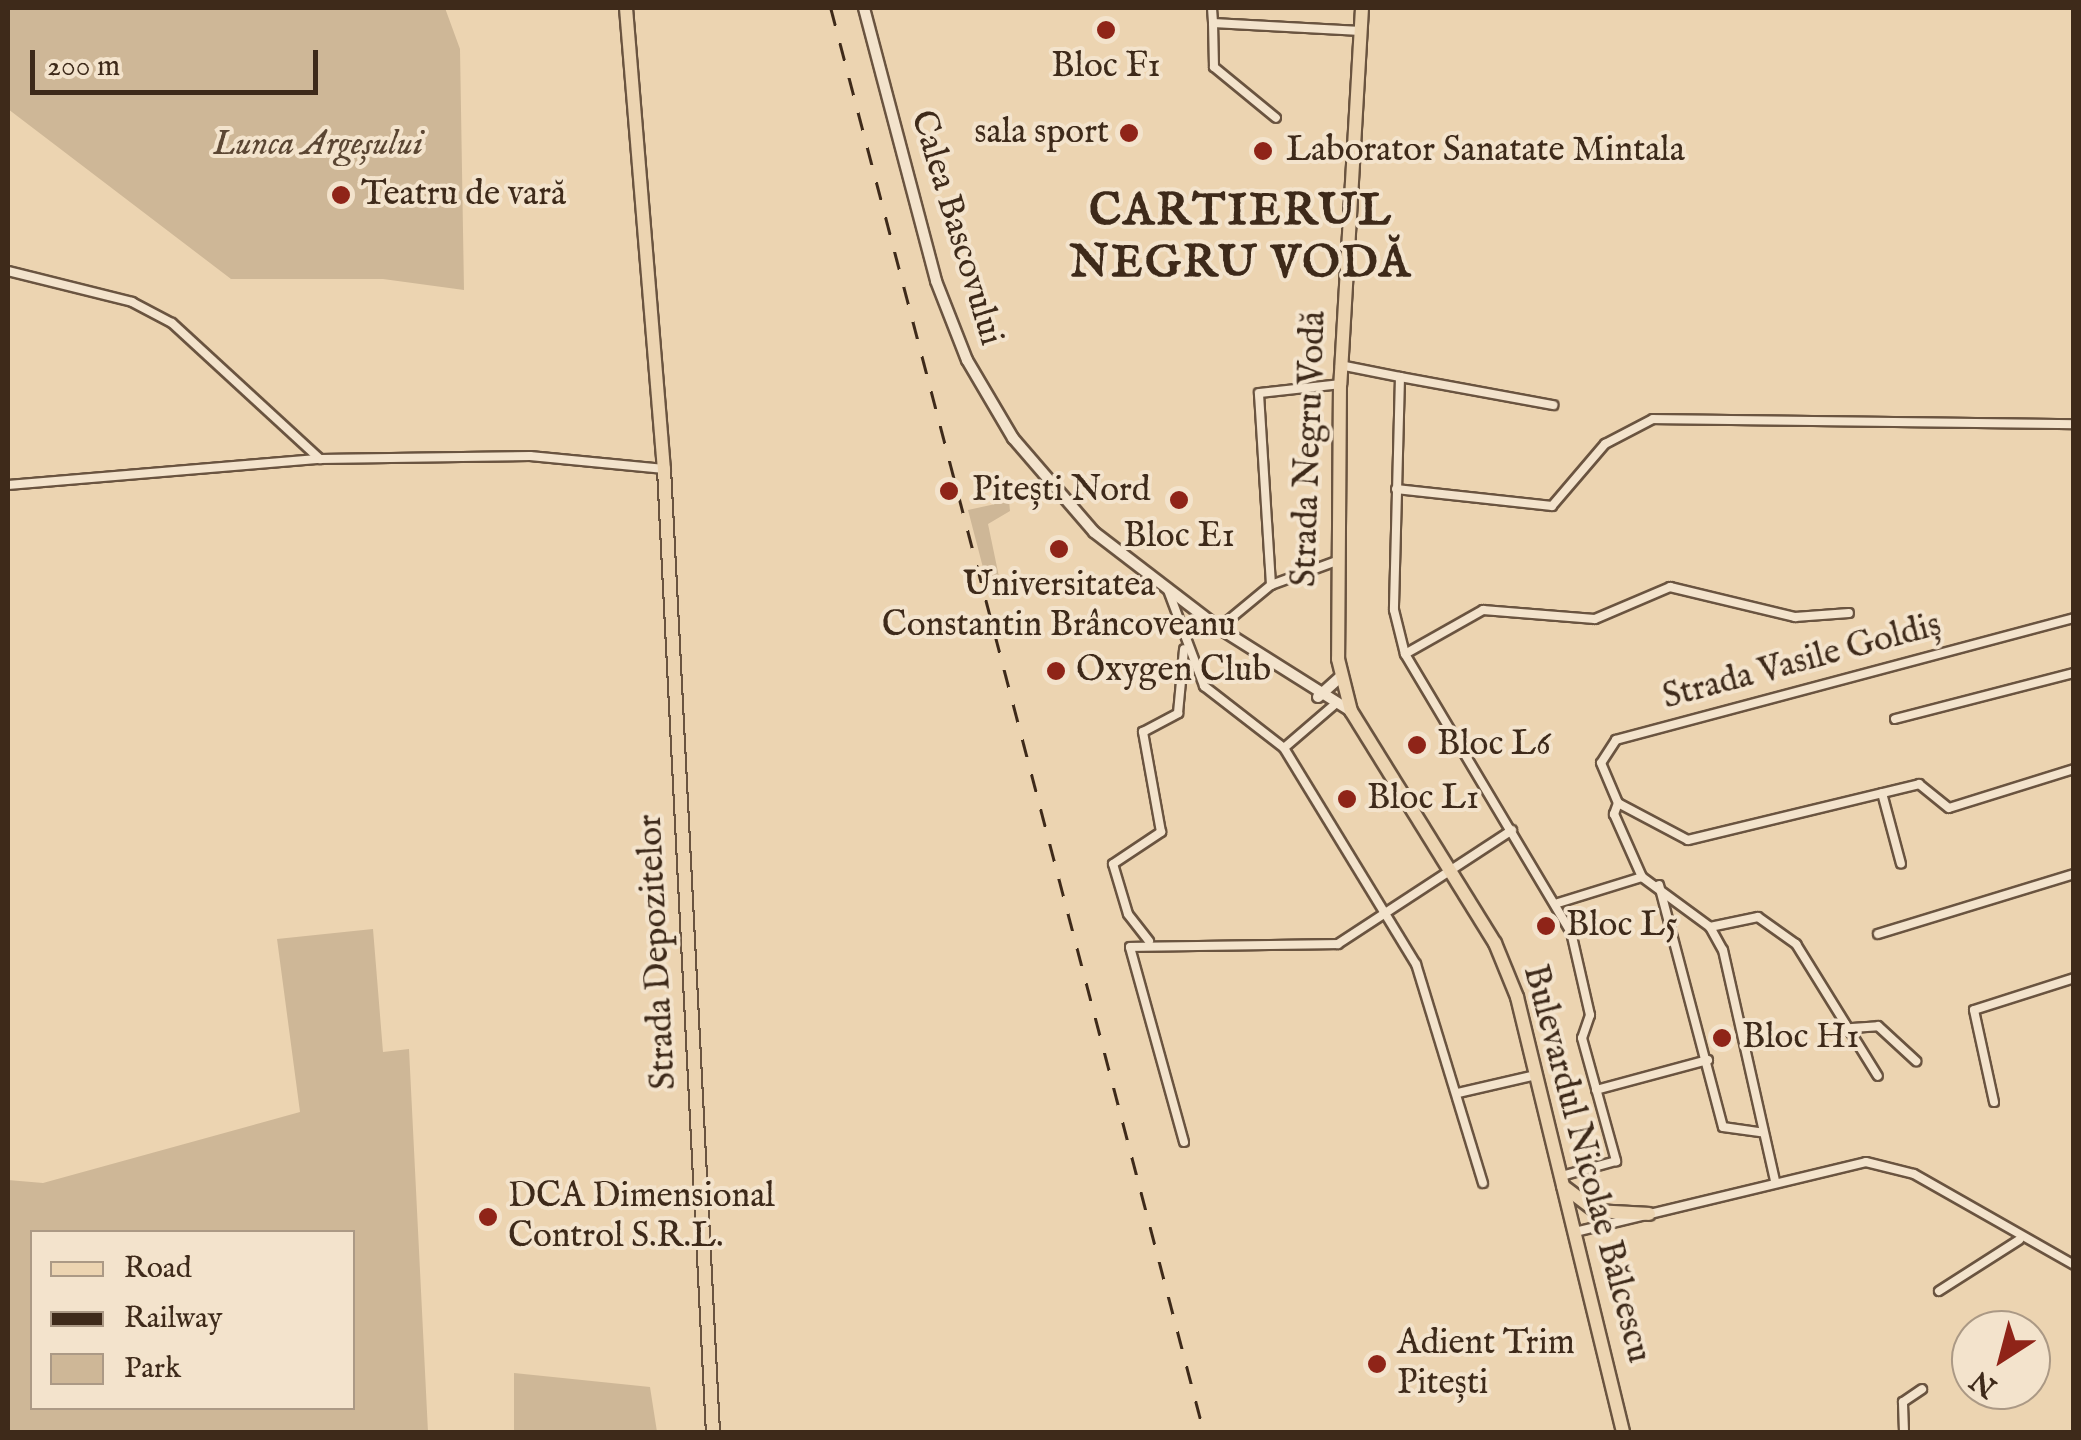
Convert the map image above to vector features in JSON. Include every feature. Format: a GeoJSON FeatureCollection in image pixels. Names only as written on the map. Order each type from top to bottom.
{"type":"FeatureCollection","features":[{"type":"Feature","properties":{"kind":"main road","name":"Strada Depozitelor"},"geometry":{"type":"LineString","coordinates":[[626,8],[664,469],[714,1432]]}},
{"type":"Feature","properties":{"kind":"main road","name":"Strada Negru Vodă"},"geometry":{"type":"LineString","coordinates":[[1351,711],[1341,676],[1334,562],[1340,365],[1362,8]]}},
{"type":"Feature","properties":{"kind":"main road","name":"Bulevardul Nicolae Bălcescu"},"geometry":{"type":"LineString","coordinates":[[1351,711],[1502,958],[1536,1075],[1623,1432]]}},
{"type":"Feature","properties":{"kind":"main road"},"geometry":{"type":"LineString","coordinates":[[1562,1181],[1596,1211],[1650,1214]]}},
{"type":"Feature","properties":{"kind":"street","name":"Calea Bascovului"},"geometry":{"type":"LineString","coordinates":[[864,8],[936,281],[967,360],[1065,505],[1219,628],[1318,697],[1351,711]]}},
{"type":"Feature","properties":{"kind":"street"},"geometry":{"type":"LineString","coordinates":[[1212,8],[1214,66],[1276,118]]}},
{"type":"Feature","properties":{"kind":"street"},"geometry":{"type":"LineString","coordinates":[[1213,22],[1361,31]]}},
{"type":"Feature","properties":{"kind":"street"},"geometry":{"type":"LineString","coordinates":[[8,271],[132,302],[172,323],[320,459]]}},
{"type":"Feature","properties":{"kind":"street"},"geometry":{"type":"LineString","coordinates":[[1340,365],[1553,405]]}},
{"type":"Feature","properties":{"kind":"street"},"geometry":{"type":"LineString","coordinates":[[1400,377],[1394,610],[1405,654],[1558,903],[1590,1015],[1582,1038],[1616,1161],[1562,1181]]}},
{"type":"Feature","properties":{"kind":"street"},"geometry":{"type":"LineString","coordinates":[[1271,584],[1259,393],[1340,384]]}},
{"type":"Feature","properties":{"kind":"street"},"geometry":{"type":"LineString","coordinates":[[1396,489],[1552,506],[1605,444],[1653,419],[2074,424]]}},
{"type":"Feature","properties":{"kind":"street"},"geometry":{"type":"LineString","coordinates":[[8,485],[320,459],[530,456],[664,469]]}},
{"type":"Feature","properties":{"kind":"street"},"geometry":{"type":"LineString","coordinates":[[1219,628],[1271,584],[1334,562]]}},
{"type":"Feature","properties":{"kind":"street"},"geometry":{"type":"LineString","coordinates":[[1405,654],[1483,610],[1596,619],[1670,587],[1795,617],[1849,613]]}},
{"type":"Feature","properties":{"kind":"street"},"geometry":{"type":"LineString","coordinates":[[1168,590],[1184,650],[1204,686],[1284,748],[1416,964],[1484,1183]]}},
{"type":"Feature","properties":{"kind":"street","name":"Strada Vasile Goldiș"},"geometry":{"type":"LineString","coordinates":[[1618,803],[1601,764],[1616,740],[2074,618]]}},
{"type":"Feature","properties":{"kind":"street"},"geometry":{"type":"LineString","coordinates":[[1149,941],[1128,914],[1113,864],[1161,832],[1143,732],[1178,713],[1184,650]]}},
{"type":"Feature","properties":{"kind":"street"},"geometry":{"type":"LineString","coordinates":[[1895,719],[2074,673]]}},
{"type":"Feature","properties":{"kind":"street"},"geometry":{"type":"LineString","coordinates":[[1318,697],[1341,676]]}},
{"type":"Feature","properties":{"kind":"street"},"geometry":{"type":"LineString","coordinates":[[1284,748],[1334,706]]}},
{"type":"Feature","properties":{"kind":"street"},"geometry":{"type":"LineString","coordinates":[[1775,1181],[1760,1132],[1762,1103],[1710,927],[1659,885],[1642,877],[1614,814],[1618,803],[1667,837],[1688,840],[1926,785],[1949,808],[2074,769]]}},
{"type":"Feature","properties":{"kind":"street"},"geometry":{"type":"LineString","coordinates":[[1882,793],[1901,864]]}},
{"type":"Feature","properties":{"kind":"street"},"geometry":{"type":"LineString","coordinates":[[1184,1142],[1126,952],[1149,941],[1338,944],[1512,830]]}},
{"type":"Feature","properties":{"kind":"street"},"geometry":{"type":"LineString","coordinates":[[1878,934],[2074,874]]}},
{"type":"Feature","properties":{"kind":"street"},"geometry":{"type":"LineString","coordinates":[[1558,903],[1642,877]]}},
{"type":"Feature","properties":{"kind":"street"},"geometry":{"type":"LineString","coordinates":[[1659,885],[1724,1127],[1760,1132]]}},
{"type":"Feature","properties":{"kind":"street"},"geometry":{"type":"LineString","coordinates":[[1710,927],[1744,915],[1778,929],[1813,963],[1878,1076]]}},
{"type":"Feature","properties":{"kind":"street"},"geometry":{"type":"LineString","coordinates":[[1994,1102],[1970,1023],[1974,1010],[2074,978]]}},
{"type":"Feature","properties":{"kind":"street"},"geometry":{"type":"LineString","coordinates":[[1852,1028],[1878,1026],[1916,1060]]}},
{"type":"Feature","properties":{"kind":"street"},"geometry":{"type":"LineString","coordinates":[[1596,1090],[1708,1060]]}},
{"type":"Feature","properties":{"kind":"street"},"geometry":{"type":"LineString","coordinates":[[1458,1093],[1536,1075]]}},
{"type":"Feature","properties":{"kind":"street"},"geometry":{"type":"LineString","coordinates":[[1574,1232],[1775,1181],[1882,1163],[2019,1240],[2074,1265]]}},
{"type":"Feature","properties":{"kind":"street"},"geometry":{"type":"LineString","coordinates":[[1939,1291],[2019,1240]]}},
{"type":"Feature","properties":{"kind":"street"},"geometry":{"type":"LineString","coordinates":[[1904,1432],[1904,1402],[1922,1389]]}},
{"type":"Feature","properties":{"kind":"green space","name":"Lunca Argeșului"},"geometry":{"type":"Polygon","coordinates":[[[8,8],[445,8],[460,49],[464,290],[383,279],[231,279],[8,109],[8,8]]]}},
{"type":"Feature","properties":{"kind":"green space"},"geometry":{"type":"Polygon","coordinates":[[[1009,501],[1010,511],[988,524],[1003,596],[987,583],[968,510],[1009,501]]]}},
{"type":"Feature","properties":{"kind":"green space"},"geometry":{"type":"Polygon","coordinates":[[[373,929],[383,1052],[409,1049],[428,1432],[8,1432],[8,1180],[43,1183],[300,1112],[277,939],[373,929]]]}},
{"type":"Feature","properties":{"kind":"green space"},"geometry":{"type":"Polygon","coordinates":[[[514,1373],[650,1387],[657,1432],[514,1432],[514,1373]]]}},
{"type":"Feature","properties":{"kind":"railway"},"geometry":{"type":"LineString","coordinates":[[831,8],[1204,1432]]}},
{"type":"Feature","properties":{"kind":"place","name":"Bloc F1"},"geometry":{"type":"Point","coordinates":[1106,30]}},
{"type":"Feature","properties":{"kind":"place","name":"sala sport"},"geometry":{"type":"Point","coordinates":[1129,133]}},
{"type":"Feature","properties":{"kind":"place","name":"Laborator Sanatate Mintala"},"geometry":{"type":"Point","coordinates":[1263,151]}},
{"type":"Feature","properties":{"kind":"place","name":"Teatru de vară"},"geometry":{"type":"Point","coordinates":[341,195]}},
{"type":"Feature","properties":{"kind":"place","name":"Pitești Nord"},"geometry":{"type":"Point","coordinates":[949,491]}},
{"type":"Feature","properties":{"kind":"place","name":"Bloc E1"},"geometry":{"type":"Point","coordinates":[1179,500]}},
{"type":"Feature","properties":{"kind":"place","name":"Universitatea Constantin Brâncoveanu"},"geometry":{"type":"Point","coordinates":[1059,549]}},
{"type":"Feature","properties":{"kind":"place","name":"Oxygen Club"},"geometry":{"type":"Point","coordinates":[1056,671]}},
{"type":"Feature","properties":{"kind":"place","name":"Bloc L6"},"geometry":{"type":"Point","coordinates":[1417,745]}},
{"type":"Feature","properties":{"kind":"place","name":"Bloc L1"},"geometry":{"type":"Point","coordinates":[1347,799]}},
{"type":"Feature","properties":{"kind":"place","name":"Bloc L5"},"geometry":{"type":"Point","coordinates":[1546,926]}},
{"type":"Feature","properties":{"kind":"place","name":"Bloc H1"},"geometry":{"type":"Point","coordinates":[1722,1038]}},
{"type":"Feature","properties":{"kind":"place","name":"DCA Dimensional Control S.R.L."},"geometry":{"type":"Point","coordinates":[488,1217]}},
{"type":"Feature","properties":{"kind":"place","name":"Adient Trim Pitești"},"geometry":{"type":"Point","coordinates":[1377,1364]}},
{"type":"Feature","properties":{"kind":"district","name":"CARTIERUL NEGRU VODĂ"},"geometry":{"type":"Point","coordinates":[1241,238]}}]}
